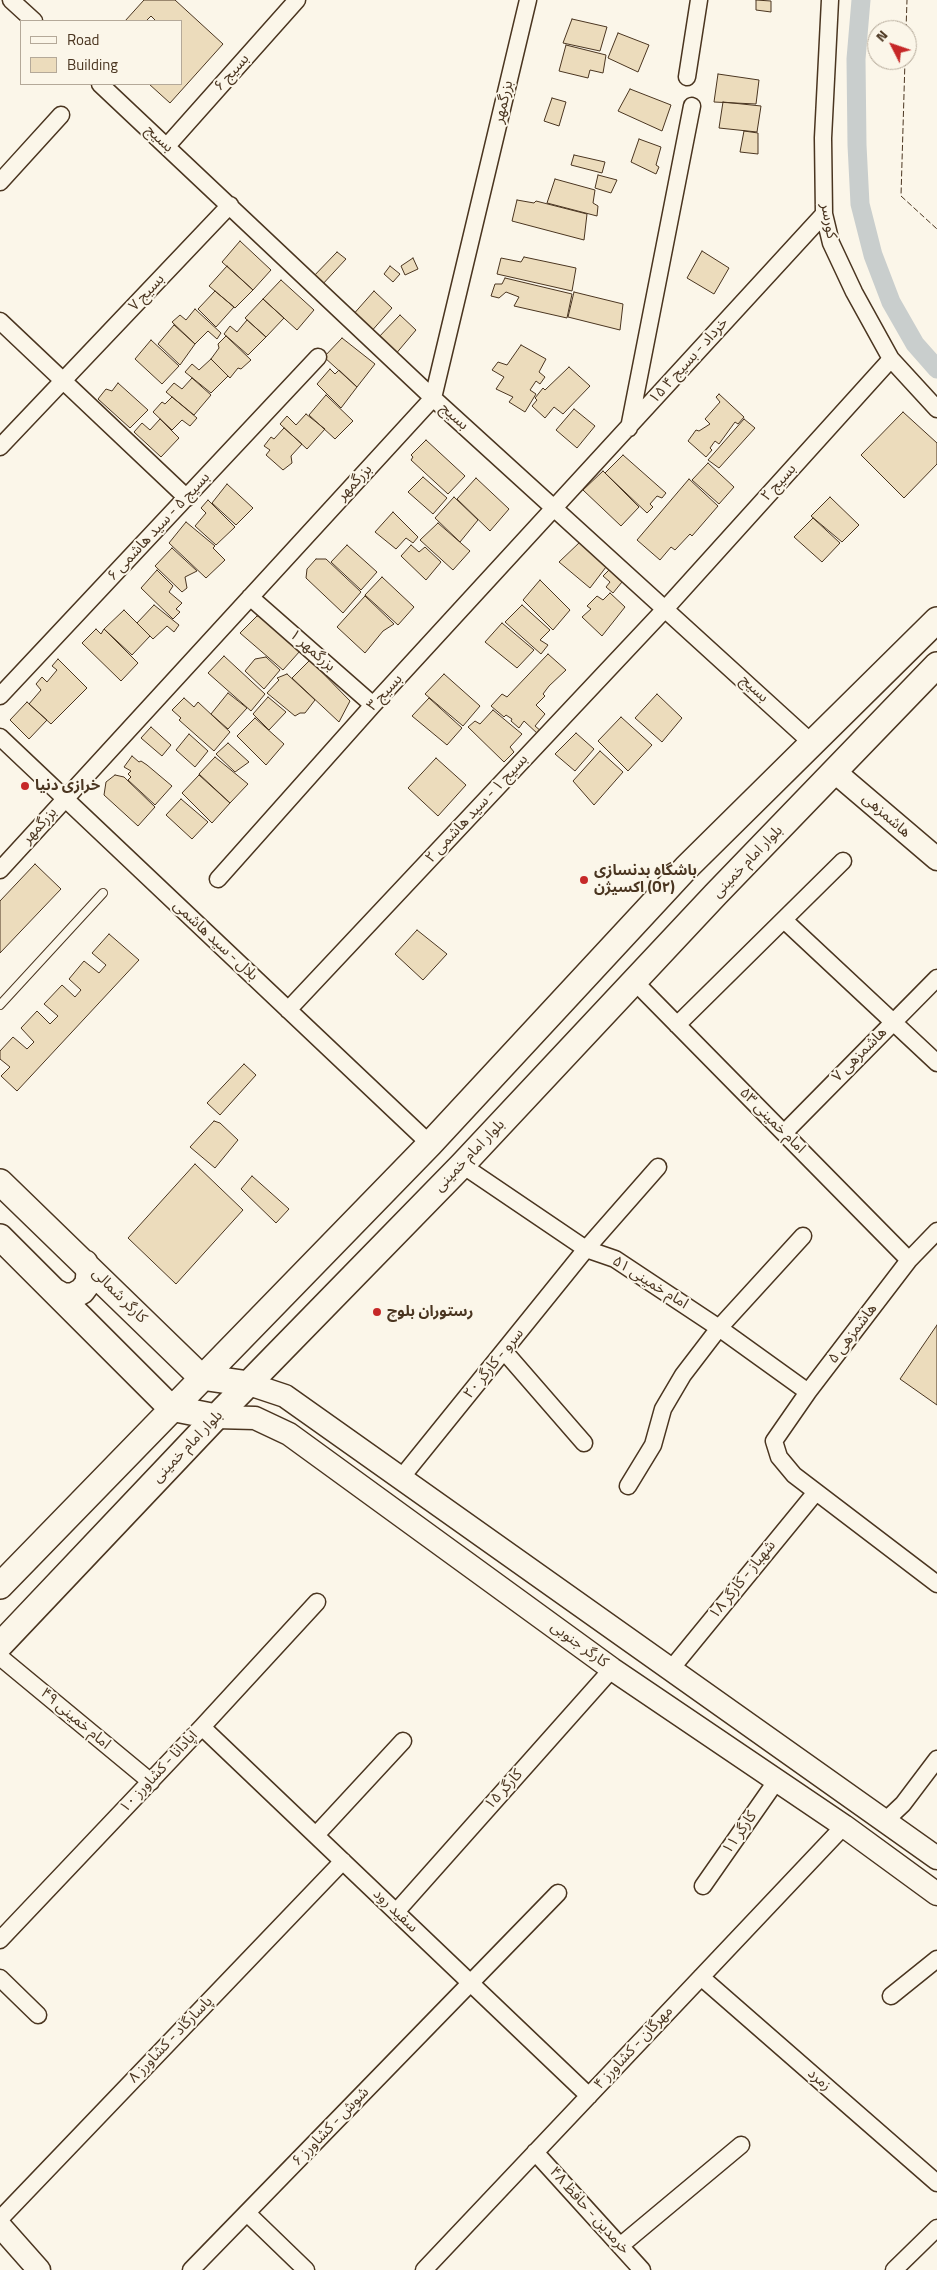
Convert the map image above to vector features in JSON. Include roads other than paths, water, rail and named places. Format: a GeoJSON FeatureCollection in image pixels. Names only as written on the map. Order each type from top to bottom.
{"type":"FeatureCollection","features":[{"type":"Feature","properties":{"kind":"main road"},"geometry":{"type":"LineString","coordinates":[[0,1586],[201,1377],[430,1144],[686,868],[937,620]]}},
{"type":"Feature","properties":{"kind":"main road","name":"بلوار امام خمینی"},"geometry":{"type":"LineString","coordinates":[[0,1645],[216,1417],[462,1165],[937,665]]}},
{"type":"Feature","properties":{"kind":"main road","name":"هاشمزهی"},"geometry":{"type":"LineString","coordinates":[[835,772],[937,859]]}},
{"type":"Feature","properties":{"kind":"main road","name":"کارگر شمالی"},"geometry":{"type":"LineString","coordinates":[[0,1182],[201,1377]]}},
{"type":"Feature","properties":{"kind":"main road"},"geometry":{"type":"LineString","coordinates":[[0,1237],[171,1408],[216,1417]]}},
{"type":"Feature","properties":{"kind":"main road"},"geometry":{"type":"LineString","coordinates":[[54,1291],[63,1296],[73,1296],[82,1291],[88,1283],[89,1272],[85,1263]]}},
{"type":"Feature","properties":{"kind":"main road"},"geometry":{"type":"LineString","coordinates":[[201,1377],[249,1384],[285,1396],[937,1858]]}},
{"type":"Feature","properties":{"kind":"main road","name":"کارگر جنوبی"},"geometry":{"type":"LineString","coordinates":[[216,1417],[255,1418],[289,1434],[612,1669],[844,1826],[937,1894]]}},
{"type":"Feature","properties":{"kind":"main road"},"geometry":{"type":"LineString","coordinates":[[612,1669],[632,1642]]}},
{"type":"Feature","properties":{"kind":"main road"},"geometry":{"type":"LineString","coordinates":[[0,2226],[40,2270]]}},
{"type":"Feature","properties":{"kind":"street"},"geometry":{"type":"LineString","coordinates":[[11,0],[33,20]]}},
{"type":"Feature","properties":{"kind":"street","name":"بسیج ۶"},"geometry":{"type":"LineString","coordinates":[[167,146],[297,0]]}},
{"type":"Feature","properties":{"kind":"street","name":"بزرگمهر"},"geometry":{"type":"LineString","coordinates":[[0,870],[64,798],[433,398],[528,0]]}},
{"type":"Feature","properties":{"kind":"street"},"geometry":{"type":"LineString","coordinates":[[687,77],[699,0]]}},
{"type":"Feature","properties":{"kind":"street","name":"کورسر"},"geometry":{"type":"LineString","coordinates":[[830,0],[823,138],[824,214],[831,243],[854,292],[891,359],[937,409]]}},
{"type":"Feature","properties":{"kind":"street","name":"بسیج"},"geometry":{"type":"LineString","coordinates":[[101,85],[433,398],[666,608],[813,744]]}},
{"type":"Feature","properties":{"kind":"street"},"geometry":{"type":"LineString","coordinates":[[628,428],[692,106]]}},
{"type":"Feature","properties":{"kind":"street"},"geometry":{"type":"LineString","coordinates":[[0,182],[61,115]]}},
{"type":"Feature","properties":{"kind":"street","name":"بسیج ۷"},"geometry":{"type":"LineString","coordinates":[[0,447],[230,205]]}},
{"type":"Feature","properties":{"kind":"street","name":"۱۵ خرداد - بسیج ۴"},"geometry":{"type":"LineString","coordinates":[[555,509],[824,214]]}},
{"type":"Feature","properties":{"kind":"street"},"geometry":{"type":"LineString","coordinates":[[0,321],[187,498]]}},
{"type":"Feature","properties":{"kind":"street","name":"بسیج ۵ - سید هاشمی ۶"},"geometry":{"type":"LineString","coordinates":[[0,696],[318,357]]}},
{"type":"Feature","properties":{"kind":"street","name":"بسیج ۲"},"geometry":{"type":"LineString","coordinates":[[666,608],[891,359]]}},
{"type":"Feature","properties":{"kind":"street","name":"بسیج ۳"},"geometry":{"type":"LineString","coordinates":[[218,879],[373,705],[555,509]]}},
{"type":"Feature","properties":{"kind":"street","name":"بزرگمهر ۱"},"geometry":{"type":"LineString","coordinates":[[250,597],[373,705]]}},
{"type":"Feature","properties":{"kind":"street","name":"بسیج ۱ - سید هاشمی ۲"},"geometry":{"type":"LineString","coordinates":[[288,1010],[666,608]]}},
{"type":"Feature","properties":{"kind":"street","name":"بلال - سید هاشمی"},"geometry":{"type":"LineString","coordinates":[[0,737],[430,1144]]}},
{"type":"Feature","properties":{"kind":"street"},"geometry":{"type":"LineString","coordinates":[[677,1025],[843,861]]}},
{"type":"Feature","properties":{"kind":"street"},"geometry":{"type":"LineString","coordinates":[[784,920],[937,1063]]}},
{"type":"Feature","properties":{"kind":"street","name":"هاشمزهی ۷"},"geometry":{"type":"LineString","coordinates":[[784,1133],[937,978]]}},
{"type":"Feature","properties":{"kind":"street","name":"امام خمینی ۵۳"},"geometry":{"type":"LineString","coordinates":[[635,982],[910,1260]]}},
{"type":"Feature","properties":{"kind":"street","name":"امام خمینی ۵۱"},"geometry":{"type":"LineString","coordinates":[[462,1165],[586,1249],[615,1259],[719,1328],[808,1392]]}},
{"type":"Feature","properties":{"kind":"street","name":"سرو - کارگر ۲۰"},"geometry":{"type":"LineString","coordinates":[[401,1478],[586,1249],[658,1167]]}},
{"type":"Feature","properties":{"kind":"street","name":"هاشمزهی ۵"},"geometry":{"type":"LineString","coordinates":[[816,1492],[794,1475],[779,1458],[774,1441],[808,1392],[910,1260],[937,1231]]}},
{"type":"Feature","properties":{"kind":"street"},"geometry":{"type":"LineString","coordinates":[[628,1486],[654,1445],[664,1409],[683,1375],[719,1328],[804,1236]]}},
{"type":"Feature","properties":{"kind":"street"},"geometry":{"type":"LineString","coordinates":[[504,1351],[584,1443]]}},
{"type":"Feature","properties":{"kind":"street"},"geometry":{"type":"LineString","coordinates":[[816,1492],[937,1584]]}},
{"type":"Feature","properties":{"kind":"street","name":"شهباز - کارگر ۱۸"},"geometry":{"type":"LineString","coordinates":[[671,1669],[816,1492]]}},
{"type":"Feature","properties":{"kind":"street","name":"آپادانا - کشاورز ۱۰"},"geometry":{"type":"LineString","coordinates":[[0,1940],[202,1727],[317,1602]]}},
{"type":"Feature","properties":{"kind":"street","name":"امام خمینی ۴۹"},"geometry":{"type":"LineString","coordinates":[[0,1657],[150,1782]]}},
{"type":"Feature","properties":{"kind":"street","name":"کارگر ۱۵"},"geometry":{"type":"LineString","coordinates":[[396,1912],[612,1669]]}},
{"type":"Feature","properties":{"kind":"street","name":"سفید رود"},"geometry":{"type":"LineString","coordinates":[[202,1727],[589,2096]]}},
{"type":"Feature","properties":{"kind":"street"},"geometry":{"type":"LineString","coordinates":[[316,1836],[403,1741]]}},
{"type":"Feature","properties":{"kind":"street"},"geometry":{"type":"LineString","coordinates":[[885,1821],[903,1804],[937,1759]]}},
{"type":"Feature","properties":{"kind":"street","name":"کارگر ۱۱"},"geometry":{"type":"LineString","coordinates":[[702,1886],[777,1780]]}},
{"type":"Feature","properties":{"kind":"street","name":"مهرگان - کشاورز ۴"},"geometry":{"type":"LineString","coordinates":[[424,2270],[844,1826]]}},
{"type":"Feature","properties":{"kind":"street","name":"پاسارگاد - کشاورز ۸"},"geometry":{"type":"LineString","coordinates":[[0,2219],[343,1861]]}},
{"type":"Feature","properties":{"kind":"street","name":"شوش - کشاورز ۶"},"geometry":{"type":"LineString","coordinates":[[191,2270],[558,1893]]}},
{"type":"Feature","properties":{"kind":"street"},"geometry":{"type":"LineString","coordinates":[[891,1996],[937,1959]]}},
{"type":"Feature","properties":{"kind":"street","name":"زمرد"},"geometry":{"type":"LineString","coordinates":[[702,1977],[937,2183]]}},
{"type":"Feature","properties":{"kind":"street"},"geometry":{"type":"LineString","coordinates":[[0,1978],[38,2015]]}},
{"type":"Feature","properties":{"kind":"street"},"geometry":{"type":"LineString","coordinates":[[620,2246],[741,2146]]}},
{"type":"Feature","properties":{"kind":"street","name":"خرمدین - حافظ ۴۸"},"geometry":{"type":"LineString","coordinates":[[535,2152],[642,2270]]}},
{"type":"Feature","properties":{"kind":"street"},"geometry":{"type":"LineString","coordinates":[[247,2213],[306,2270]]}},
{"type":"Feature","properties":{"kind":"street"},"geometry":{"type":"LineString","coordinates":[[894,2270],[937,2228]]}},
{"type":"Feature","properties":{"kind":"lane"},"geometry":{"type":"LineString","coordinates":[[0,1005],[103,893]]}},
{"type":"Feature","properties":{"kind":"waterway"},"geometry":{"type":"LineString","coordinates":[[861,0],[856,59],[860,204],[873,255],[891,302],[915,344],[937,369]]}},
{"type":"Feature","properties":{"kind":"place","name":"خرازی دنیا"},"geometry":{"type":"Point","coordinates":[25,786]}},
{"type":"Feature","properties":{"kind":"place","name":"باشگاه بدنسازی اکسیژن (O۲)"},"geometry":{"type":"Point","coordinates":[584,880]}},
{"type":"Feature","properties":{"kind":"place","name":"رستوران بلوچ"},"geometry":{"type":"Point","coordinates":[377,1312]}}]}
